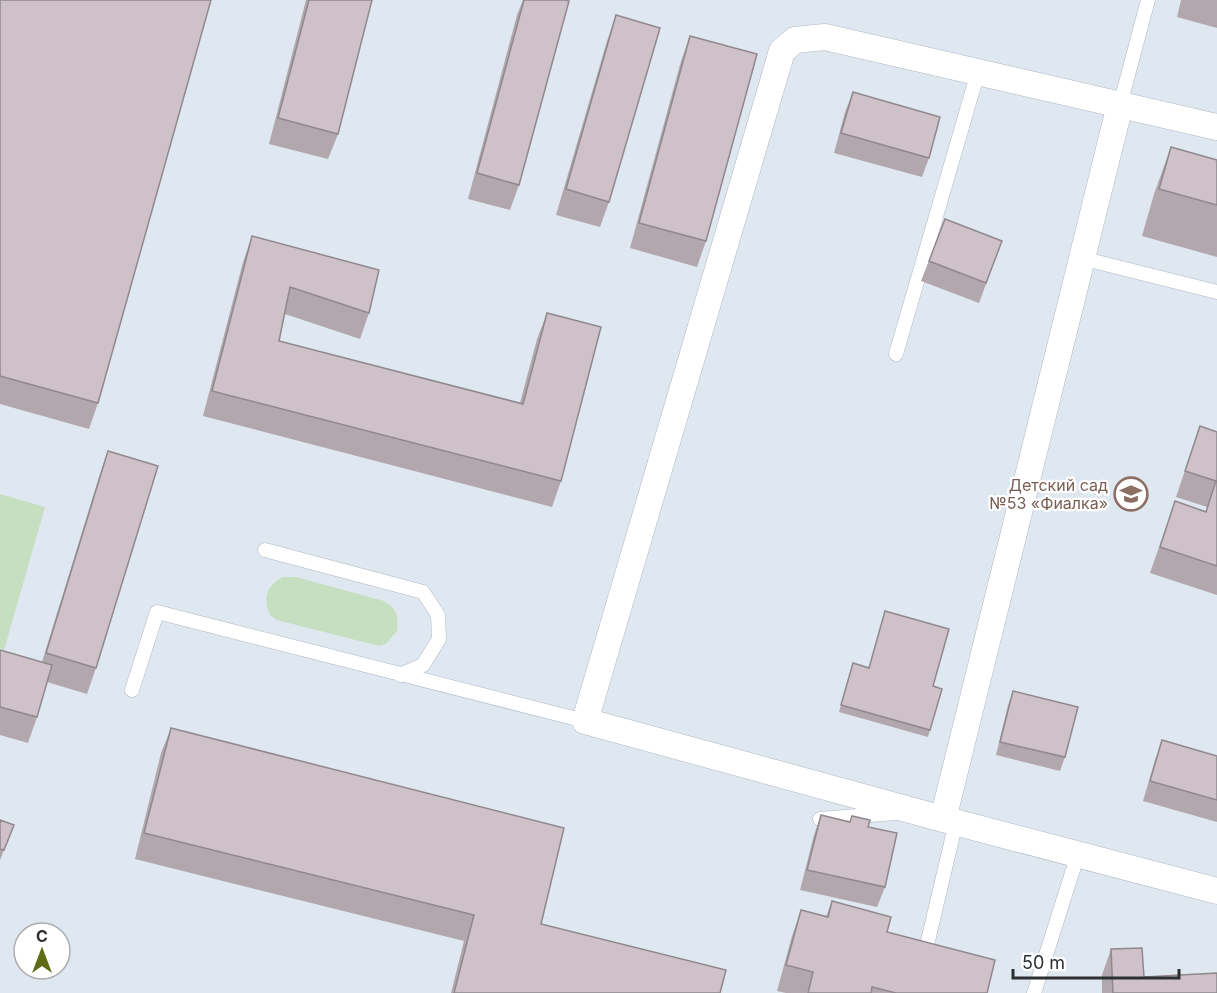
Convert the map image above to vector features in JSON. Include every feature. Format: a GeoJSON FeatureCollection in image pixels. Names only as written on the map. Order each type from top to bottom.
{"type":"FeatureCollection","features":[{"type":"Feature","properties":{"kind":"street"},"geometry":{"type":"LineString","coordinates":[[1217,127],[825,37],[795,40],[782,51],[766,75],[585,721],[1217,891]]}},
{"type":"Feature","properties":{"kind":"street"},"geometry":{"type":"LineString","coordinates":[[950,820],[1081,258],[1120,105]]}},
{"type":"Feature","properties":{"kind":"lane"},"geometry":{"type":"LineString","coordinates":[[1120,105],[1148,0]]}},
{"type":"Feature","properties":{"kind":"lane"},"geometry":{"type":"LineString","coordinates":[[896,354],[978,72]]}},
{"type":"Feature","properties":{"kind":"lane"},"geometry":{"type":"LineString","coordinates":[[1081,258],[1217,292]]}},
{"type":"Feature","properties":{"kind":"lane"},"geometry":{"type":"LineString","coordinates":[[266,550],[423,592],[438,615],[439,639],[423,665],[400,675]]}},
{"type":"Feature","properties":{"kind":"lane"},"geometry":{"type":"LineString","coordinates":[[132,690],[157,612],[585,721]]}},
{"type":"Feature","properties":{"kind":"lane"},"geometry":{"type":"LineString","coordinates":[[820,819],[916,811]]}},
{"type":"Feature","properties":{"kind":"lane"},"geometry":{"type":"LineString","coordinates":[[927,945],[950,820]]}},
{"type":"Feature","properties":{"kind":"lane"},"geometry":{"type":"LineString","coordinates":[[1034,993],[1078,854]]}},
{"type":"Feature","properties":{"kind":"green space"},"geometry":{"type":"Polygon","coordinates":[[[0,494],[45,507],[4,650],[0,648],[0,494]]]}},
{"type":"Feature","properties":{"kind":"green space"},"geometry":{"type":"Polygon","coordinates":[[[283,577],[296,577],[384,601],[396,613],[397,631],[386,644],[379,646],[277,620],[270,615],[267,598],[273,584],[283,577]]]}},
{"type":"Feature","properties":{"kind":"building"},"geometry":{"type":"Polygon","coordinates":[[[0,0],[211,0],[98,403],[0,376],[0,0]]]}},
{"type":"Feature","properties":{"kind":"building"},"geometry":{"type":"Polygon","coordinates":[[[309,0],[372,0],[338,134],[278,118],[309,0]]]}},
{"type":"Feature","properties":{"kind":"building"},"geometry":{"type":"Polygon","coordinates":[[[524,0],[569,1],[519,185],[477,173],[524,0]]]}},
{"type":"Feature","properties":{"kind":"building"},"geometry":{"type":"Polygon","coordinates":[[[616,15],[660,28],[609,202],[566,189],[616,15]]]}},
{"type":"Feature","properties":{"kind":"building"},"geometry":{"type":"Polygon","coordinates":[[[690,36],[757,54],[706,241],[639,223],[690,36]]]}},
{"type":"Feature","properties":{"kind":"building"},"geometry":{"type":"Polygon","coordinates":[[[853,92],[940,117],[929,158],[841,133],[853,92]]]}},
{"type":"Feature","properties":{"kind":"building"},"geometry":{"type":"Polygon","coordinates":[[[1171,147],[1217,160],[1217,205],[1159,189],[1171,147]]]}},
{"type":"Feature","properties":{"kind":"building"},"geometry":{"type":"Polygon","coordinates":[[[945,219],[1002,241],[986,283],[929,261],[945,219]]]}},
{"type":"Feature","properties":{"kind":"building"},"geometry":{"type":"Polygon","coordinates":[[[252,236],[379,270],[369,313],[290,287],[279,341],[523,404],[547,313],[601,327],[561,481],[212,391],[252,236]]]}},
{"type":"Feature","properties":{"kind":"building"},"geometry":{"type":"Polygon","coordinates":[[[1200,426],[1217,432],[1217,566],[1160,547],[1175,501],[1206,512],[1216,481],[1185,471],[1200,426]]]}},
{"type":"Feature","properties":{"kind":"building"},"geometry":{"type":"Polygon","coordinates":[[[108,451],[158,466],[96,668],[46,653],[108,451]]]}},
{"type":"Feature","properties":{"kind":"building"},"geometry":{"type":"Polygon","coordinates":[[[885,611],[949,629],[933,686],[942,689],[930,730],[841,705],[853,663],[869,668],[885,611]]]}},
{"type":"Feature","properties":{"kind":"building"},"geometry":{"type":"Polygon","coordinates":[[[0,650],[52,665],[37,717],[0,707],[0,650]]]}},
{"type":"Feature","properties":{"kind":"building"},"geometry":{"type":"Polygon","coordinates":[[[1013,691],[1078,707],[1065,757],[1000,742],[1013,691]]]}},
{"type":"Feature","properties":{"kind":"building"},"geometry":{"type":"Polygon","coordinates":[[[171,728],[564,828],[541,924],[726,970],[720,993],[454,993],[474,915],[144,833],[171,728]]]}},
{"type":"Feature","properties":{"kind":"building"},"geometry":{"type":"Polygon","coordinates":[[[1162,740],[1217,756],[1217,800],[1150,781],[1162,740]]]}},
{"type":"Feature","properties":{"kind":"building"},"geometry":{"type":"Polygon","coordinates":[[[821,815],[850,822],[852,816],[870,820],[868,827],[897,833],[885,887],[807,870],[821,815]]]}},
{"type":"Feature","properties":{"kind":"building"},"geometry":{"type":"Polygon","coordinates":[[[0,820],[14,825],[4,850],[0,849],[0,820]]]}},
{"type":"Feature","properties":{"kind":"building"},"geometry":{"type":"Polygon","coordinates":[[[832,901],[891,917],[887,932],[995,960],[987,993],[896,993],[872,987],[871,993],[808,993],[813,972],[786,965],[801,910],[828,917],[832,901]]]}},
{"type":"Feature","properties":{"kind":"building"},"geometry":{"type":"Polygon","coordinates":[[[1142,948],[1144,977],[1217,973],[1217,993],[1113,993],[1111,949],[1142,948]]]}},
{"type":"Feature","properties":{"kind":"place","name":"Детский сад №53 «Фиалка»"},"geometry":{"type":"Point","coordinates":[1131,494]}}]}
